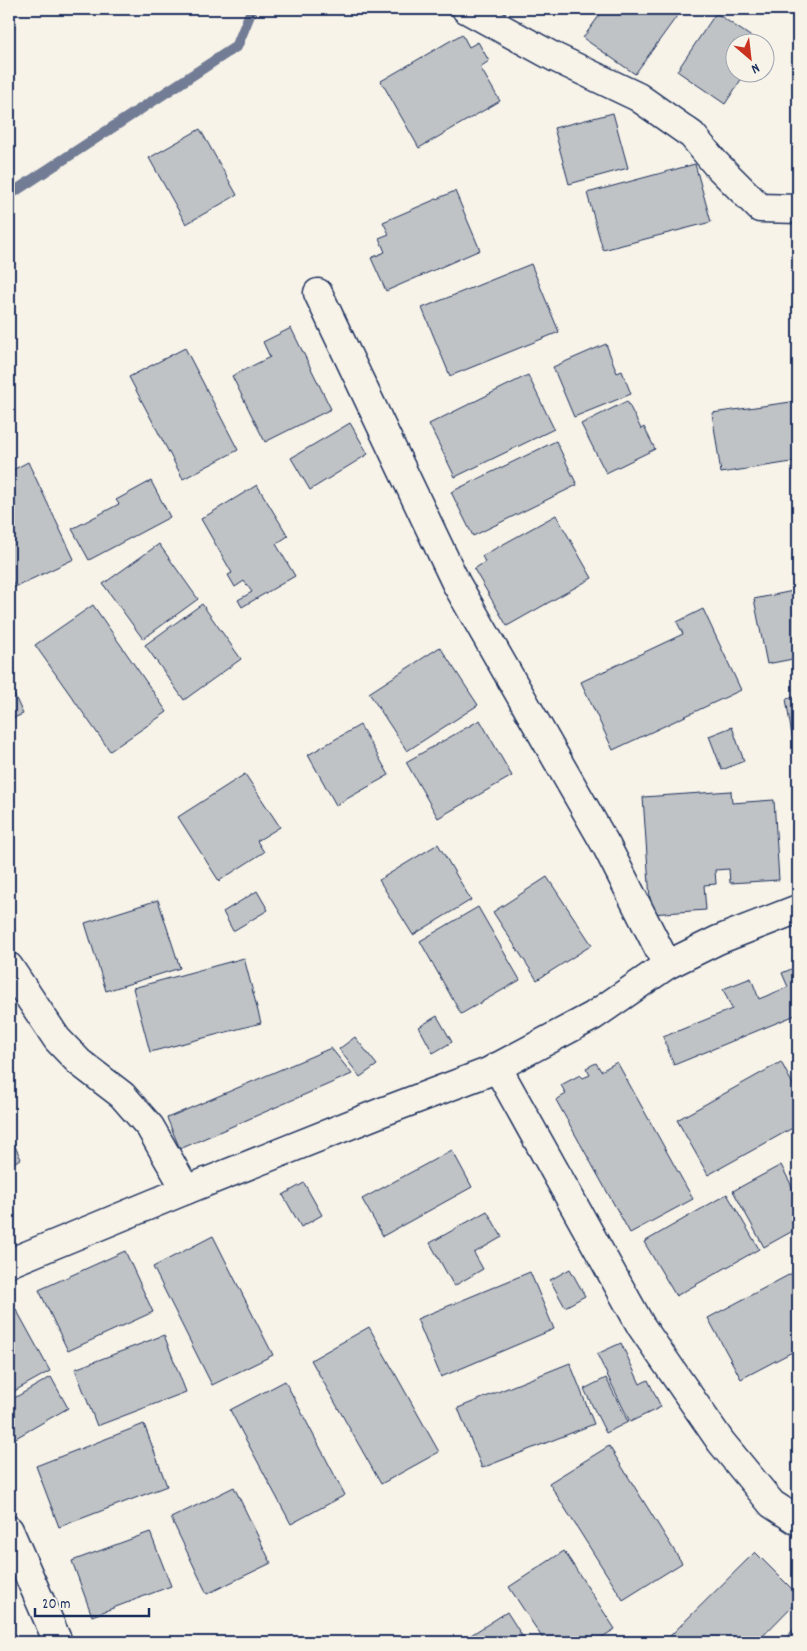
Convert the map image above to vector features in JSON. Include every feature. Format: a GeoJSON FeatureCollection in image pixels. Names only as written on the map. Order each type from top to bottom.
{"type":"FeatureCollection","features":[{"type":"Feature","properties":{"kind":"street"},"geometry":{"type":"LineString","coordinates":[[466,9],[554,58],[638,97],[692,135],[760,208],[798,209]]}},
{"type":"Feature","properties":{"kind":"street"},"geometry":{"type":"LineString","coordinates":[[318,293],[456,583],[607,847],[667,965]]}},
{"type":"Feature","properties":{"kind":"street"},"geometry":{"type":"LineString","coordinates":[[9,1264],[186,1190],[497,1067],[593,1016],[667,965],[718,940],[798,909]]}},
{"type":"Feature","properties":{"kind":"street"},"geometry":{"type":"LineString","coordinates":[[9,967],[57,1039],[79,1062],[122,1095],[150,1127],[186,1190]]}},
{"type":"Feature","properties":{"kind":"street"},"geometry":{"type":"LineString","coordinates":[[497,1067],[641,1326],[722,1442],[772,1504],[798,1521]]}},
{"type":"Feature","properties":{"kind":"street"},"geometry":{"type":"LineString","coordinates":[[9,1530],[58,1642]]}},
{"type":"Feature","properties":{"kind":"building"},"geometry":{"type":"Polygon","coordinates":[[[604,9],[682,9],[635,74],[583,38],[604,9]]]}},
{"type":"Feature","properties":{"kind":"building"},"geometry":{"type":"Polygon","coordinates":[[[716,13],[744,32],[724,32],[724,82],[739,82],[725,104],[677,71],[716,13]]]}},
{"type":"Feature","properties":{"kind":"building"},"geometry":{"type":"Polygon","coordinates":[[[462,34],[469,47],[478,42],[489,61],[480,67],[500,101],[419,148],[381,81],[462,34]]]}},
{"type":"Feature","properties":{"kind":"building"},"geometry":{"type":"Polygon","coordinates":[[[613,113],[628,168],[569,184],[554,128],[613,113]]]}},
{"type":"Feature","properties":{"kind":"building"},"geometry":{"type":"Polygon","coordinates":[[[200,129],[237,195],[186,224],[149,158],[200,129]]]}},
{"type":"Feature","properties":{"kind":"building"},"geometry":{"type":"Polygon","coordinates":[[[695,164],[711,222],[603,250],[587,193],[695,164]]]}},
{"type":"Feature","properties":{"kind":"building"},"geometry":{"type":"Polygon","coordinates":[[[455,191],[480,250],[386,291],[371,258],[385,252],[379,238],[389,234],[383,222],[455,191]]]}},
{"type":"Feature","properties":{"kind":"building"},"geometry":{"type":"Polygon","coordinates":[[[531,264],[559,332],[450,376],[422,308],[531,264]]]}},
{"type":"Feature","properties":{"kind":"building"},"geometry":{"type":"Polygon","coordinates":[[[291,328],[331,409],[265,442],[232,376],[270,357],[263,342],[291,328]]]}},
{"type":"Feature","properties":{"kind":"building"},"geometry":{"type":"Polygon","coordinates":[[[606,344],[617,373],[622,371],[631,394],[574,417],[553,367],[606,344]]]}},
{"type":"Feature","properties":{"kind":"building"},"geometry":{"type":"Polygon","coordinates":[[[185,348],[238,450],[183,479],[129,377],[185,348]]]}},
{"type":"Feature","properties":{"kind":"building"},"geometry":{"type":"Polygon","coordinates":[[[528,375],[554,429],[455,477],[429,424],[528,375]]]}},
{"type":"Feature","properties":{"kind":"building"},"geometry":{"type":"Polygon","coordinates":[[[627,401],[641,429],[644,427],[655,449],[606,473],[581,424],[627,401]]]}},
{"type":"Feature","properties":{"kind":"building"},"geometry":{"type":"Polygon","coordinates":[[[798,401],[798,461],[721,473],[712,413],[798,401]]]}},
{"type":"Feature","properties":{"kind":"building"},"geometry":{"type":"Polygon","coordinates":[[[350,423],[368,454],[310,490],[291,458],[350,423]]]}},
{"type":"Feature","properties":{"kind":"building"},"geometry":{"type":"Polygon","coordinates":[[[556,441],[577,485],[473,536],[451,492],[556,441]]]}},
{"type":"Feature","properties":{"kind":"building"},"geometry":{"type":"Polygon","coordinates":[[[28,462],[74,559],[15,587],[9,574],[9,472],[28,462]]]}},
{"type":"Feature","properties":{"kind":"building"},"geometry":{"type":"Polygon","coordinates":[[[151,481],[170,517],[89,560],[72,529],[119,504],[116,500],[151,481]]]}},
{"type":"Feature","properties":{"kind":"building"},"geometry":{"type":"Polygon","coordinates":[[[257,485],[288,536],[276,544],[295,576],[242,607],[238,600],[252,592],[244,581],[235,587],[228,575],[232,573],[201,519],[257,485]]]}},
{"type":"Feature","properties":{"kind":"building"},"geometry":{"type":"Polygon","coordinates":[[[556,515],[592,578],[507,626],[474,569],[485,562],[482,556],[556,515]]]}},
{"type":"Feature","properties":{"kind":"building"},"geometry":{"type":"Polygon","coordinates":[[[159,544],[198,599],[143,639],[103,584],[159,544]]]}},
{"type":"Feature","properties":{"kind":"building"},"geometry":{"type":"Polygon","coordinates":[[[798,590],[798,658],[767,664],[754,599],[798,590]]]}},
{"type":"Feature","properties":{"kind":"building"},"geometry":{"type":"Polygon","coordinates":[[[202,604],[241,659],[184,700],[145,645],[202,604]]]}},
{"type":"Feature","properties":{"kind":"building"},"geometry":{"type":"Polygon","coordinates":[[[93,605],[167,712],[110,751],[35,645],[93,605]]]}},
{"type":"Feature","properties":{"kind":"building"},"geometry":{"type":"Polygon","coordinates":[[[703,609],[741,690],[613,750],[581,682],[683,634],[677,622],[703,609]]]}},
{"type":"Feature","properties":{"kind":"building"},"geometry":{"type":"Polygon","coordinates":[[[440,647],[478,705],[407,751],[369,693],[440,647]]]}},
{"type":"Feature","properties":{"kind":"building"},"geometry":{"type":"Polygon","coordinates":[[[9,683],[23,714],[9,720],[9,683]]]}},
{"type":"Feature","properties":{"kind":"building"},"geometry":{"type":"Polygon","coordinates":[[[798,696],[798,759],[796,760],[786,699],[798,696]]]}},
{"type":"Feature","properties":{"kind":"building"},"geometry":{"type":"Polygon","coordinates":[[[480,720],[512,776],[438,818],[406,762],[480,720]]]}},
{"type":"Feature","properties":{"kind":"building"},"geometry":{"type":"Polygon","coordinates":[[[360,725],[389,775],[336,805],[308,755],[360,725]]]}},
{"type":"Feature","properties":{"kind":"building"},"geometry":{"type":"Polygon","coordinates":[[[732,727],[744,761],[722,770],[709,736],[732,727]]]}},
{"type":"Feature","properties":{"kind":"building"},"geometry":{"type":"Polygon","coordinates":[[[245,774],[280,827],[257,841],[264,852],[219,881],[178,817],[245,774]]]}},
{"type":"Feature","properties":{"kind":"building"},"geometry":{"type":"Polygon","coordinates":[[[731,791],[732,803],[774,800],[779,880],[730,883],[729,869],[715,870],[716,884],[704,885],[706,910],[651,914],[643,797],[731,791]]]}},
{"type":"Feature","properties":{"kind":"building"},"geometry":{"type":"Polygon","coordinates":[[[438,844],[471,900],[413,935],[379,880],[438,844]]]}},
{"type":"Feature","properties":{"kind":"building"},"geometry":{"type":"Polygon","coordinates":[[[547,877],[592,945],[537,980],[493,912],[547,877]]]}},
{"type":"Feature","properties":{"kind":"building"},"geometry":{"type":"Polygon","coordinates":[[[257,891],[268,910],[233,931],[223,912],[257,891]]]}},
{"type":"Feature","properties":{"kind":"building"},"geometry":{"type":"Polygon","coordinates":[[[158,900],[180,968],[106,991],[85,923],[158,900]]]}},
{"type":"Feature","properties":{"kind":"building"},"geometry":{"type":"Polygon","coordinates":[[[478,907],[520,980],[461,1014],[420,941],[478,907]]]}},
{"type":"Feature","properties":{"kind":"building"},"geometry":{"type":"Polygon","coordinates":[[[244,958],[261,1023],[150,1052],[133,988],[244,958]]]}},
{"type":"Feature","properties":{"kind":"building"},"geometry":{"type":"Polygon","coordinates":[[[798,958],[798,1014],[674,1065],[663,1037],[732,1009],[723,989],[751,978],[759,999],[788,987],[782,973],[796,967],[793,960],[798,958]]]}},
{"type":"Feature","properties":{"kind":"building"},"geometry":{"type":"Polygon","coordinates":[[[437,1016],[452,1042],[433,1053],[419,1027],[437,1016]]]}},
{"type":"Feature","properties":{"kind":"building"},"geometry":{"type":"Polygon","coordinates":[[[355,1037],[377,1065],[360,1077],[339,1049],[355,1037]]]}},
{"type":"Feature","properties":{"kind":"building"},"geometry":{"type":"Polygon","coordinates":[[[331,1048],[352,1074],[180,1149],[167,1118],[331,1048]]]}},
{"type":"Feature","properties":{"kind":"building"},"geometry":{"type":"Polygon","coordinates":[[[617,1062],[693,1199],[630,1233],[556,1100],[566,1094],[561,1085],[580,1075],[583,1078],[590,1075],[586,1068],[596,1063],[601,1071],[617,1062]]]}},
{"type":"Feature","properties":{"kind":"building"},"geometry":{"type":"Polygon","coordinates":[[[781,1062],[798,1094],[798,1125],[708,1175],[677,1120],[781,1062]]]}},
{"type":"Feature","properties":{"kind":"building"},"geometry":{"type":"Polygon","coordinates":[[[9,1134],[21,1159],[9,1165],[9,1134]]]}},
{"type":"Feature","properties":{"kind":"building"},"geometry":{"type":"Polygon","coordinates":[[[452,1150],[472,1187],[383,1236],[362,1199],[452,1150]]]}},
{"type":"Feature","properties":{"kind":"building"},"geometry":{"type":"Polygon","coordinates":[[[781,1165],[798,1198],[798,1228],[764,1247],[733,1191],[781,1165]]]}},
{"type":"Feature","properties":{"kind":"building"},"geometry":{"type":"Polygon","coordinates":[[[304,1183],[322,1215],[301,1227],[283,1195],[304,1183]]]}},
{"type":"Feature","properties":{"kind":"building"},"geometry":{"type":"Polygon","coordinates":[[[727,1194],[759,1249],[676,1296],[644,1242],[727,1194]]]}},
{"type":"Feature","properties":{"kind":"building"},"geometry":{"type":"Polygon","coordinates":[[[487,1211],[502,1237],[474,1253],[483,1269],[454,1286],[430,1243],[487,1211]]]}},
{"type":"Feature","properties":{"kind":"building"},"geometry":{"type":"Polygon","coordinates":[[[213,1236],[273,1355],[212,1385],[153,1267],[213,1236]]]}},
{"type":"Feature","properties":{"kind":"building"},"geometry":{"type":"Polygon","coordinates":[[[125,1251],[153,1312],[68,1351],[39,1290],[125,1251]]]}},
{"type":"Feature","properties":{"kind":"building"},"geometry":{"type":"Polygon","coordinates":[[[570,1269],[585,1296],[565,1307],[550,1280],[570,1269]]]}},
{"type":"Feature","properties":{"kind":"building"},"geometry":{"type":"Polygon","coordinates":[[[798,1270],[798,1349],[741,1379],[708,1318],[798,1270]]]}},
{"type":"Feature","properties":{"kind":"building"},"geometry":{"type":"Polygon","coordinates":[[[530,1272],[554,1329],[441,1377],[417,1319],[530,1272]]]}},
{"type":"Feature","properties":{"kind":"building"},"geometry":{"type":"Polygon","coordinates":[[[16,1309],[50,1371],[9,1394],[9,1314],[16,1309]]]}},
{"type":"Feature","properties":{"kind":"building"},"geometry":{"type":"Polygon","coordinates":[[[369,1327],[439,1452],[381,1484],[311,1360],[369,1327]]]}},
{"type":"Feature","properties":{"kind":"building"},"geometry":{"type":"Polygon","coordinates":[[[164,1335],[186,1392],[97,1426],[75,1369],[164,1335]]]}},
{"type":"Feature","properties":{"kind":"building"},"geometry":{"type":"Polygon","coordinates":[[[621,1343],[640,1384],[648,1380],[661,1407],[630,1422],[597,1354],[621,1343]]]}},
{"type":"Feature","properties":{"kind":"building"},"geometry":{"type":"Polygon","coordinates":[[[570,1363],[594,1424],[482,1468],[458,1408],[570,1363]]]}},
{"type":"Feature","properties":{"kind":"building"},"geometry":{"type":"Polygon","coordinates":[[[51,1377],[68,1408],[14,1439],[9,1431],[9,1401],[51,1377]]]}},
{"type":"Feature","properties":{"kind":"building"},"geometry":{"type":"Polygon","coordinates":[[[606,1378],[628,1422],[606,1433],[584,1389],[606,1378]]]}},
{"type":"Feature","properties":{"kind":"building"},"geometry":{"type":"Polygon","coordinates":[[[285,1381],[345,1495],[291,1524],[230,1410],[285,1381]]]}},
{"type":"Feature","properties":{"kind":"building"},"geometry":{"type":"Polygon","coordinates":[[[144,1424],[167,1486],[59,1527],[36,1466],[144,1424]]]}},
{"type":"Feature","properties":{"kind":"building"},"geometry":{"type":"Polygon","coordinates":[[[609,1446],[682,1563],[623,1600],[549,1483],[609,1446]]]}},
{"type":"Feature","properties":{"kind":"building"},"geometry":{"type":"Polygon","coordinates":[[[234,1487],[271,1563],[207,1594],[171,1518],[234,1487]]]}},
{"type":"Feature","properties":{"kind":"building"},"geometry":{"type":"Polygon","coordinates":[[[150,1532],[171,1586],[92,1616],[72,1561],[150,1532]]]}},
{"type":"Feature","properties":{"kind":"building"},"geometry":{"type":"Polygon","coordinates":[[[564,1551],[615,1629],[594,1642],[545,1642],[509,1587],[564,1551]]]}},
{"type":"Feature","properties":{"kind":"building"},"geometry":{"type":"Polygon","coordinates":[[[755,1552],[798,1595],[798,1600],[757,1642],[672,1642],[668,1638],[755,1552]]]}},
{"type":"Feature","properties":{"kind":"building"},"geometry":{"type":"Polygon","coordinates":[[[507,1612],[526,1642],[460,1642],[507,1612]]]}},
{"type":"Feature","properties":{"kind":"building"},"geometry":{"type":"Polygon","coordinates":[[[798,1624],[798,1642],[783,1642],[798,1624]]]}},
{"type":"Feature","properties":{"kind":"waterway"},"geometry":{"type":"LineString","coordinates":[[9,195],[237,46],[252,9]]}}]}
